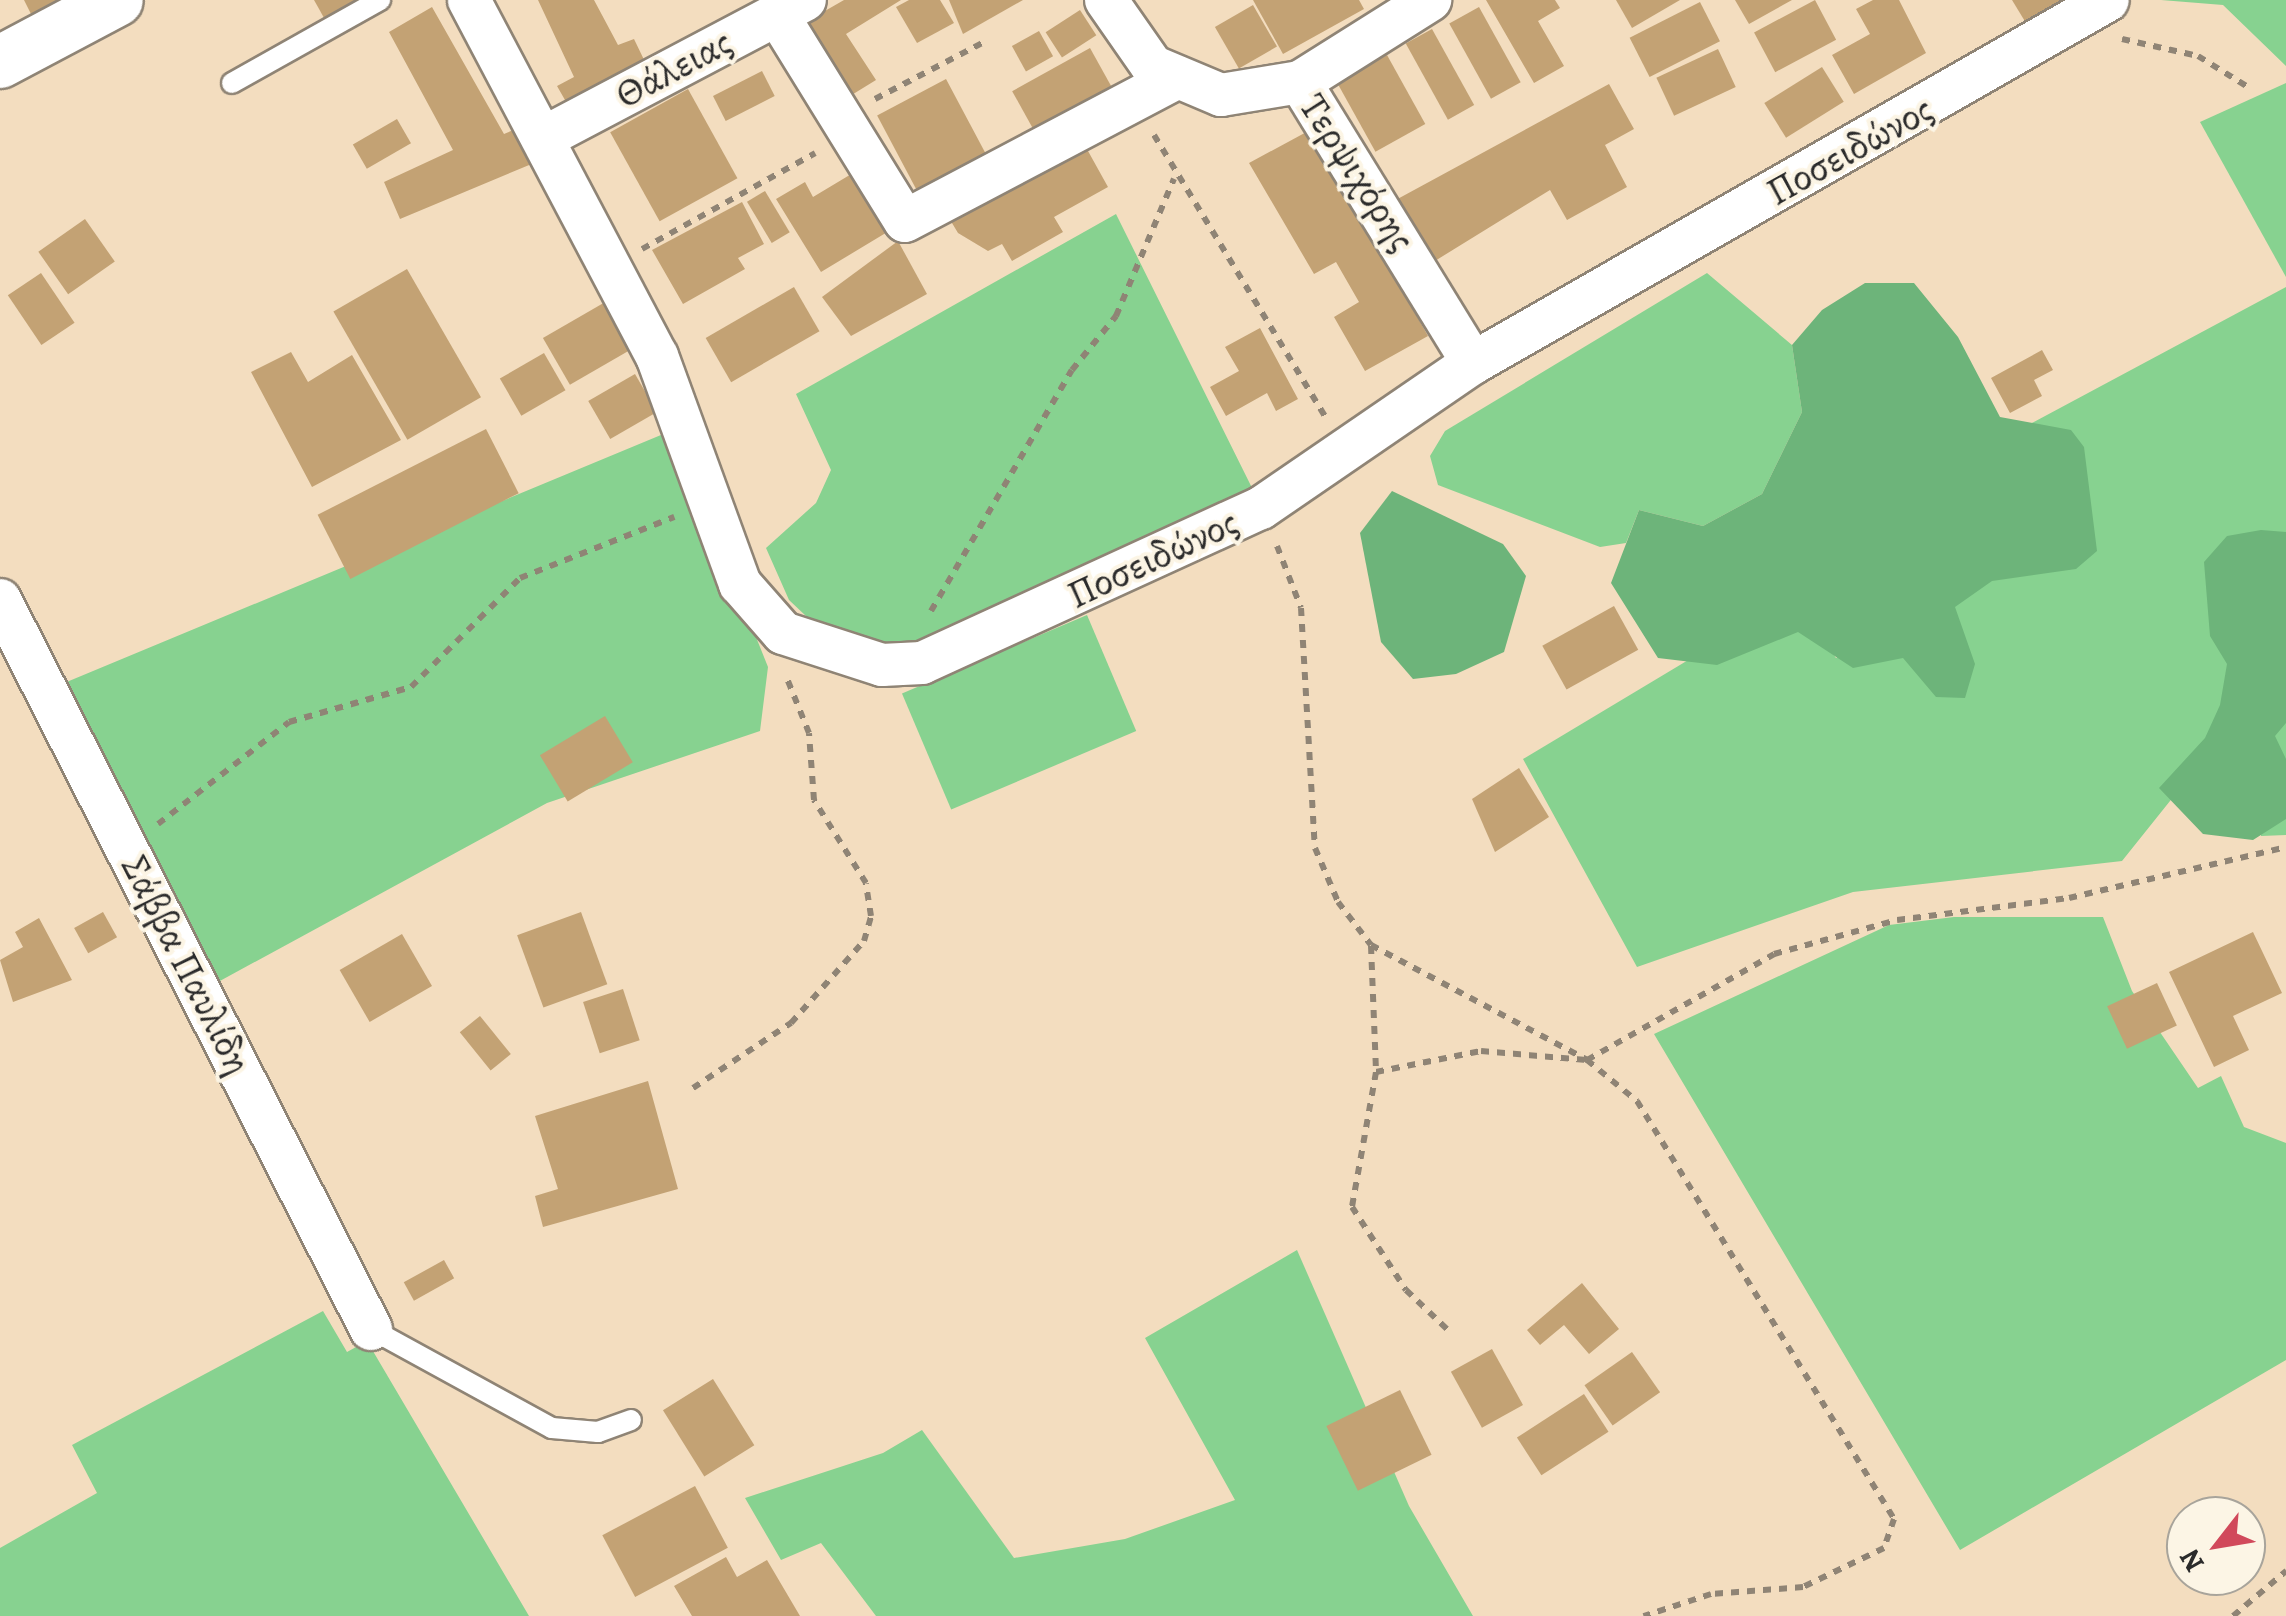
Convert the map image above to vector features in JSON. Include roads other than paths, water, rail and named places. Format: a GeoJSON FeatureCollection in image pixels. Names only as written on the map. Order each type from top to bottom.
{"type":"FeatureCollection","features":[{"type":"Feature","properties":{"kind":"street"},"geometry":{"type":"LineString","coordinates":[[0,62],[117,0]]}},
{"type":"Feature","properties":{"kind":"street","name":"Ποσειδώνος"},"geometry":{"type":"LineString","coordinates":[[469,0],[657,356],[740,584],[782,633],[844,660],[922,662],[1261,508],[1473,364],[2097,10]]}},
{"type":"Feature","properties":{"kind":"street"},"geometry":{"type":"LineString","coordinates":[[791,7],[843,127],[906,221],[1160,86],[1106,0]]}},
{"type":"Feature","properties":{"kind":"street"},"geometry":{"type":"LineString","coordinates":[[1300,82],[1430,0]]}},
{"type":"Feature","properties":{"kind":"street","name":"Θάλειας"},"geometry":{"type":"LineString","coordinates":[[543,138],[791,7]]}},
{"type":"Feature","properties":{"kind":"street","name":"Τερψιχόρης"},"geometry":{"type":"LineString","coordinates":[[1160,86],[1221,95],[1300,82],[1473,364]]}},
{"type":"Feature","properties":{"kind":"street","name":"Σάββα Παυλίδη"},"geometry":{"type":"LineString","coordinates":[[0,600],[371,1328]]}},
{"type":"Feature","properties":{"kind":"lane"},"geometry":{"type":"LineString","coordinates":[[232,83],[380,0]]}},
{"type":"Feature","properties":{"kind":"lane"},"geometry":{"type":"LineString","coordinates":[[371,1328],[552,1428],[598,1432],[631,1420]]}}]}
